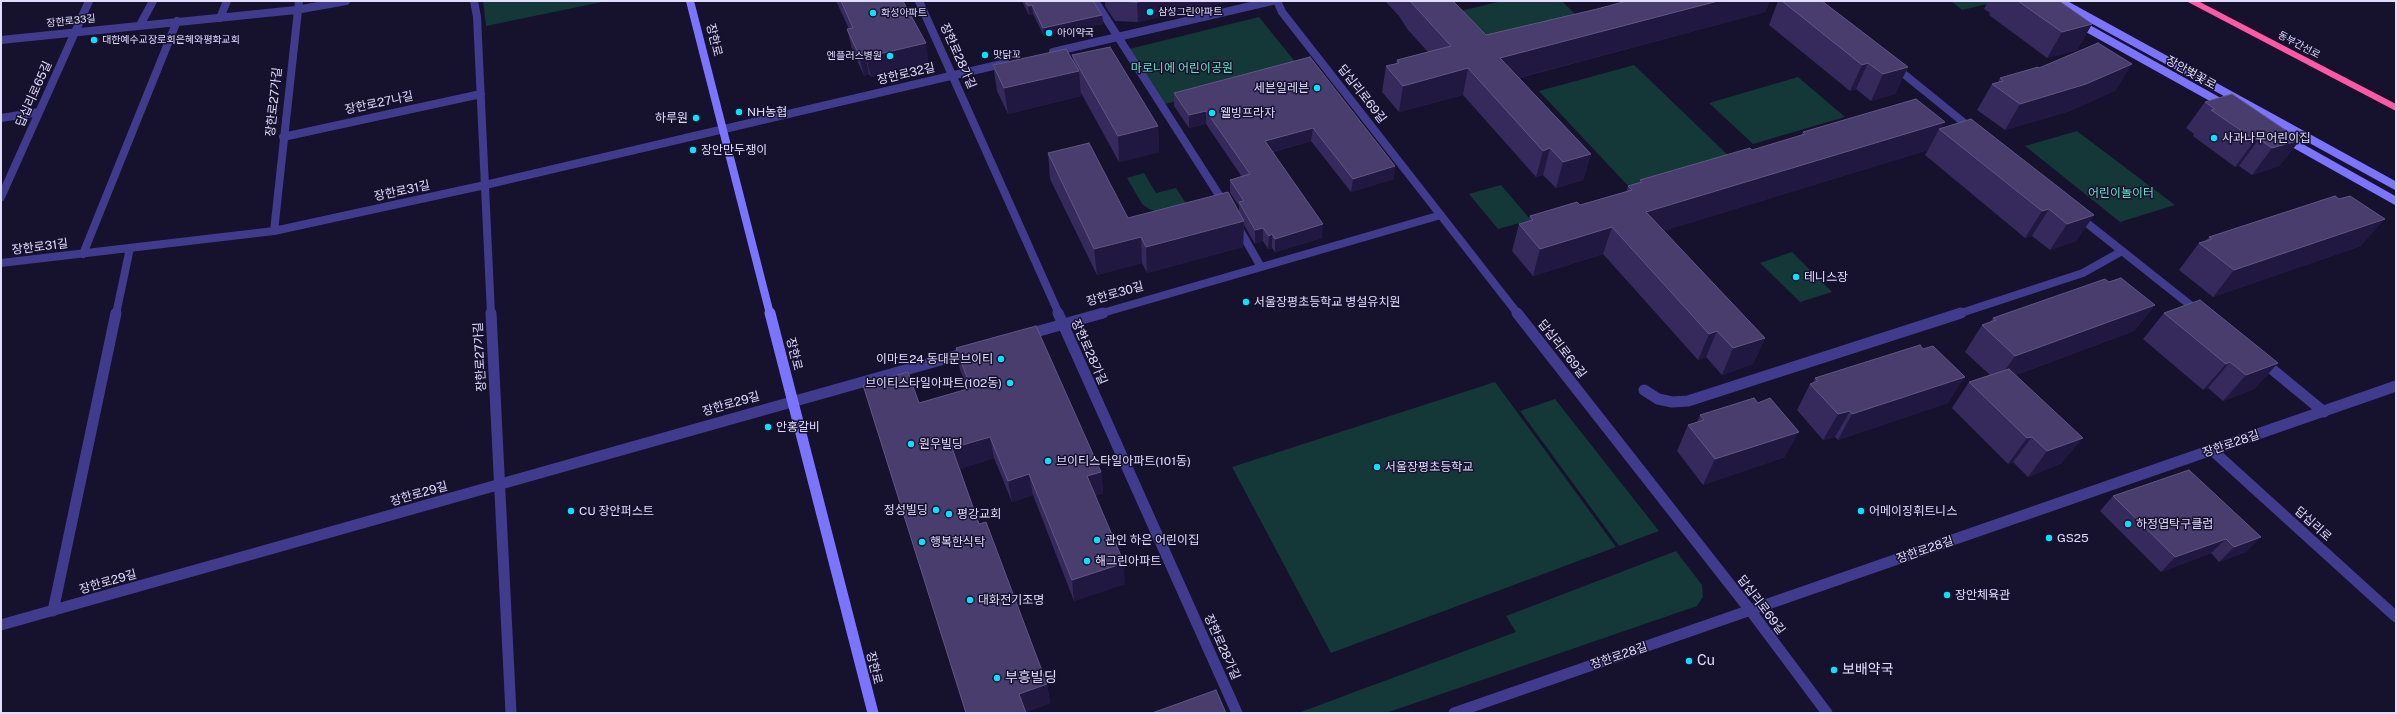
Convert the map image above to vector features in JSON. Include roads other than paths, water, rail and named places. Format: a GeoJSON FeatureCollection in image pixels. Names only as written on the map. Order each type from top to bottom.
{"type":"FeatureCollection","features":[{"type":"Feature","properties":{"kind":"highway","name":"동부간선로"},"geometry":{"type":"LineString","coordinates":[[2191,1],[2396,108]]}},
{"type":"Feature","properties":{"kind":"street","name":"답십리로65길"},"geometry":{"type":"LineString","coordinates":[[1,197],[89,1]]}},
{"type":"Feature","properties":{"kind":"street"},"geometry":{"type":"LineString","coordinates":[[140,25],[153,1]]}},
{"type":"Feature","properties":{"kind":"street"},"geometry":{"type":"LineString","coordinates":[[220,18],[227,1]]}},
{"type":"Feature","properties":{"kind":"street","name":"장한로27가길"},"geometry":{"type":"LineString","coordinates":[[274,231],[296,10],[299,1]]}},
{"type":"Feature","properties":{"kind":"street","name":"장한로33길"},"geometry":{"type":"LineString","coordinates":[[2,42],[76,31],[296,10],[346,1]]}},
{"type":"Feature","properties":{"kind":"street","name":"장한로27가길"},"geometry":{"type":"LineString","coordinates":[[474,1],[477,17],[498,485],[511,713]]}},
{"type":"Feature","properties":{"kind":"street","name":"장한로"},"geometry":{"type":"LineString","coordinates":[[690,1],[872,713]]}},
{"type":"Feature","properties":{"kind":"street","name":"장한로28가길"},"geometry":{"type":"LineString","coordinates":[[919,1],[1237,713]]}},
{"type":"Feature","properties":{"kind":"street"},"geometry":{"type":"LineString","coordinates":[[1095,1],[1224,202],[1261,267]]}},
{"type":"Feature","properties":{"kind":"street"},"geometry":{"type":"LineString","coordinates":[[1041,55],[1272,1]]}},
{"type":"Feature","properties":{"kind":"street","name":"답십리로69길"},"geometry":{"type":"LineString","coordinates":[[1277,1],[1282,12],[1750,610],[1827,713]]}},
{"type":"Feature","properties":{"kind":"street","name":"장안벚꽃로"},"geometry":{"type":"LineString","coordinates":[[2060,1],[2396,186]]}},
{"type":"Feature","properties":{"kind":"street","name":"장안벚꽃로"},"geometry":{"type":"LineString","coordinates":[[2072,20],[2235,111]]}},
{"type":"Feature","properties":{"kind":"street","name":"장한로31길"},"geometry":{"type":"LineString","coordinates":[[83,254],[177,21]]}},
{"type":"Feature","properties":{"kind":"street","name":"장한로32길"},"geometry":{"type":"LineString","coordinates":[[723,129],[1012,62]]}},
{"type":"Feature","properties":{"kind":"street"},"geometry":{"type":"LineString","coordinates":[[1889,62],[1981,136]]}},
{"type":"Feature","properties":{"kind":"street","name":"장한로27나길"},"geometry":{"type":"LineString","coordinates":[[283,136],[481,94]]}},
{"type":"Feature","properties":{"kind":"street"},"geometry":{"type":"LineString","coordinates":[[1,118],[39,112]]}},
{"type":"Feature","properties":{"kind":"street","name":"장한로31길"},"geometry":{"type":"LineString","coordinates":[[1,263],[274,231],[485,185],[723,129]]}},
{"type":"Feature","properties":{"kind":"street"},"geometry":{"type":"LineString","coordinates":[[2277,134],[2396,201]]}},
{"type":"Feature","properties":{"kind":"street"},"geometry":{"type":"LineString","coordinates":[[2072,211],[2207,318]]}},
{"type":"Feature","properties":{"kind":"street","name":"장한로30길"},"geometry":{"type":"LineString","coordinates":[[1018,338],[1441,215]]}},
{"type":"Feature","properties":{"kind":"street"},"geometry":{"type":"LineString","coordinates":[[53,610],[130,248]]}},
{"type":"Feature","properties":{"kind":"street"},"geometry":{"type":"LineString","coordinates":[[1644,390],[1658,399],[1672,402],[1688,401],[2083,273],[2122,251]]}},
{"type":"Feature","properties":{"kind":"street"},"geometry":{"type":"LineString","coordinates":[[793,401],[982,348]]}},
{"type":"Feature","properties":{"kind":"street"},"geometry":{"type":"LineString","coordinates":[[2255,356],[2324,412]]}},
{"type":"Feature","properties":{"kind":"street","name":"장한로28길"},"geometry":{"type":"LineString","coordinates":[[1454,713],[2396,386]]}},
{"type":"Feature","properties":{"kind":"street","name":"장한로29길"},"geometry":{"type":"LineString","coordinates":[[1,625],[793,401]]}},
{"type":"Feature","properties":{"kind":"street","name":"답십리로"},"geometry":{"type":"LineString","coordinates":[[2212,450],[2396,617]]}},
{"type":"Feature","properties":{"kind":"place","name":"삼성그린아파트"},"geometry":{"type":"Point","coordinates":[1150,12]}},
{"type":"Feature","properties":{"kind":"place","name":"화성아파트"},"geometry":{"type":"Point","coordinates":[873,13]}},
{"type":"Feature","properties":{"kind":"place","name":"아이약국"},"geometry":{"type":"Point","coordinates":[1049,33]}},
{"type":"Feature","properties":{"kind":"place","name":"대한예수교장로회은혜와평화교회"},"geometry":{"type":"Point","coordinates":[94,40]}},
{"type":"Feature","properties":{"kind":"place","name":"맛닭꼬"},"geometry":{"type":"Point","coordinates":[985,55]}},
{"type":"Feature","properties":{"kind":"place","name":"엔플러스병원"},"geometry":{"type":"Point","coordinates":[890,56]}},
{"type":"Feature","properties":{"kind":"place","name":"세븐일레븐"},"geometry":{"type":"Point","coordinates":[1317,88]}},
{"type":"Feature","properties":{"kind":"place","name":"NH농협"},"geometry":{"type":"Point","coordinates":[739,112]}},
{"type":"Feature","properties":{"kind":"place","name":"웰빙프라자"},"geometry":{"type":"Point","coordinates":[1212,113]}},
{"type":"Feature","properties":{"kind":"place","name":"하루원"},"geometry":{"type":"Point","coordinates":[696,118]}},
{"type":"Feature","properties":{"kind":"place","name":"사과나무어린이집"},"geometry":{"type":"Point","coordinates":[2214,138]}},
{"type":"Feature","properties":{"kind":"place","name":"장안만두쟁이"},"geometry":{"type":"Point","coordinates":[693,150]}},
{"type":"Feature","properties":{"kind":"place","name":"테니스장"},"geometry":{"type":"Point","coordinates":[1796,277]}},
{"type":"Feature","properties":{"kind":"place","name":"서울장평초등학교 병설유치원"},"geometry":{"type":"Point","coordinates":[1246,302]}},
{"type":"Feature","properties":{"kind":"place","name":"이마트24 동대문브이티"},"geometry":{"type":"Point","coordinates":[1001,359]}},
{"type":"Feature","properties":{"kind":"place","name":"브이티스타일아파트(102동)"},"geometry":{"type":"Point","coordinates":[1010,383]}},
{"type":"Feature","properties":{"kind":"place","name":"안홍갈비"},"geometry":{"type":"Point","coordinates":[768,427]}},
{"type":"Feature","properties":{"kind":"place","name":"원우빌딩"},"geometry":{"type":"Point","coordinates":[911,444]}},
{"type":"Feature","properties":{"kind":"place","name":"브이티스타일아파트(101동)"},"geometry":{"type":"Point","coordinates":[1048,461]}},
{"type":"Feature","properties":{"kind":"place","name":"서울장평초등학교"},"geometry":{"type":"Point","coordinates":[1377,467]}},
{"type":"Feature","properties":{"kind":"place","name":"정성빌딩"},"geometry":{"type":"Point","coordinates":[936,510]}},
{"type":"Feature","properties":{"kind":"place","name":"CU 장안퍼스트"},"geometry":{"type":"Point","coordinates":[571,511]}},
{"type":"Feature","properties":{"kind":"place","name":"어메이징휘트니스"},"geometry":{"type":"Point","coordinates":[1861,511]}},
{"type":"Feature","properties":{"kind":"place","name":"평강교회"},"geometry":{"type":"Point","coordinates":[949,514]}},
{"type":"Feature","properties":{"kind":"place","name":"하정엽탁구클럽"},"geometry":{"type":"Point","coordinates":[2128,524]}},
{"type":"Feature","properties":{"kind":"place","name":"GS25"},"geometry":{"type":"Point","coordinates":[2049,538]}},
{"type":"Feature","properties":{"kind":"place","name":"관인 하은 어린이집"},"geometry":{"type":"Point","coordinates":[1097,540]}},
{"type":"Feature","properties":{"kind":"place","name":"행복한식탁"},"geometry":{"type":"Point","coordinates":[922,542]}},
{"type":"Feature","properties":{"kind":"place","name":"해그린아파트"},"geometry":{"type":"Point","coordinates":[1087,561]}},
{"type":"Feature","properties":{"kind":"place","name":"장안체육관"},"geometry":{"type":"Point","coordinates":[1947,595]}},
{"type":"Feature","properties":{"kind":"place","name":"대화전기조명"},"geometry":{"type":"Point","coordinates":[970,600]}},
{"type":"Feature","properties":{"kind":"place","name":"Cu"},"geometry":{"type":"Point","coordinates":[1689,661]}},
{"type":"Feature","properties":{"kind":"place","name":"보배약국"},"geometry":{"type":"Point","coordinates":[1834,670]}},
{"type":"Feature","properties":{"kind":"place","name":"부흥빌딩"},"geometry":{"type":"Point","coordinates":[997,678]}},
{"type":"Feature","properties":{"kind":"park label","name":"마로니에 어린이공원"},"geometry":{"type":"Point","coordinates":[1182,68]}},
{"type":"Feature","properties":{"kind":"park label","name":"어린이놀이터"},"geometry":{"type":"Point","coordinates":[2121,193]}}]}
